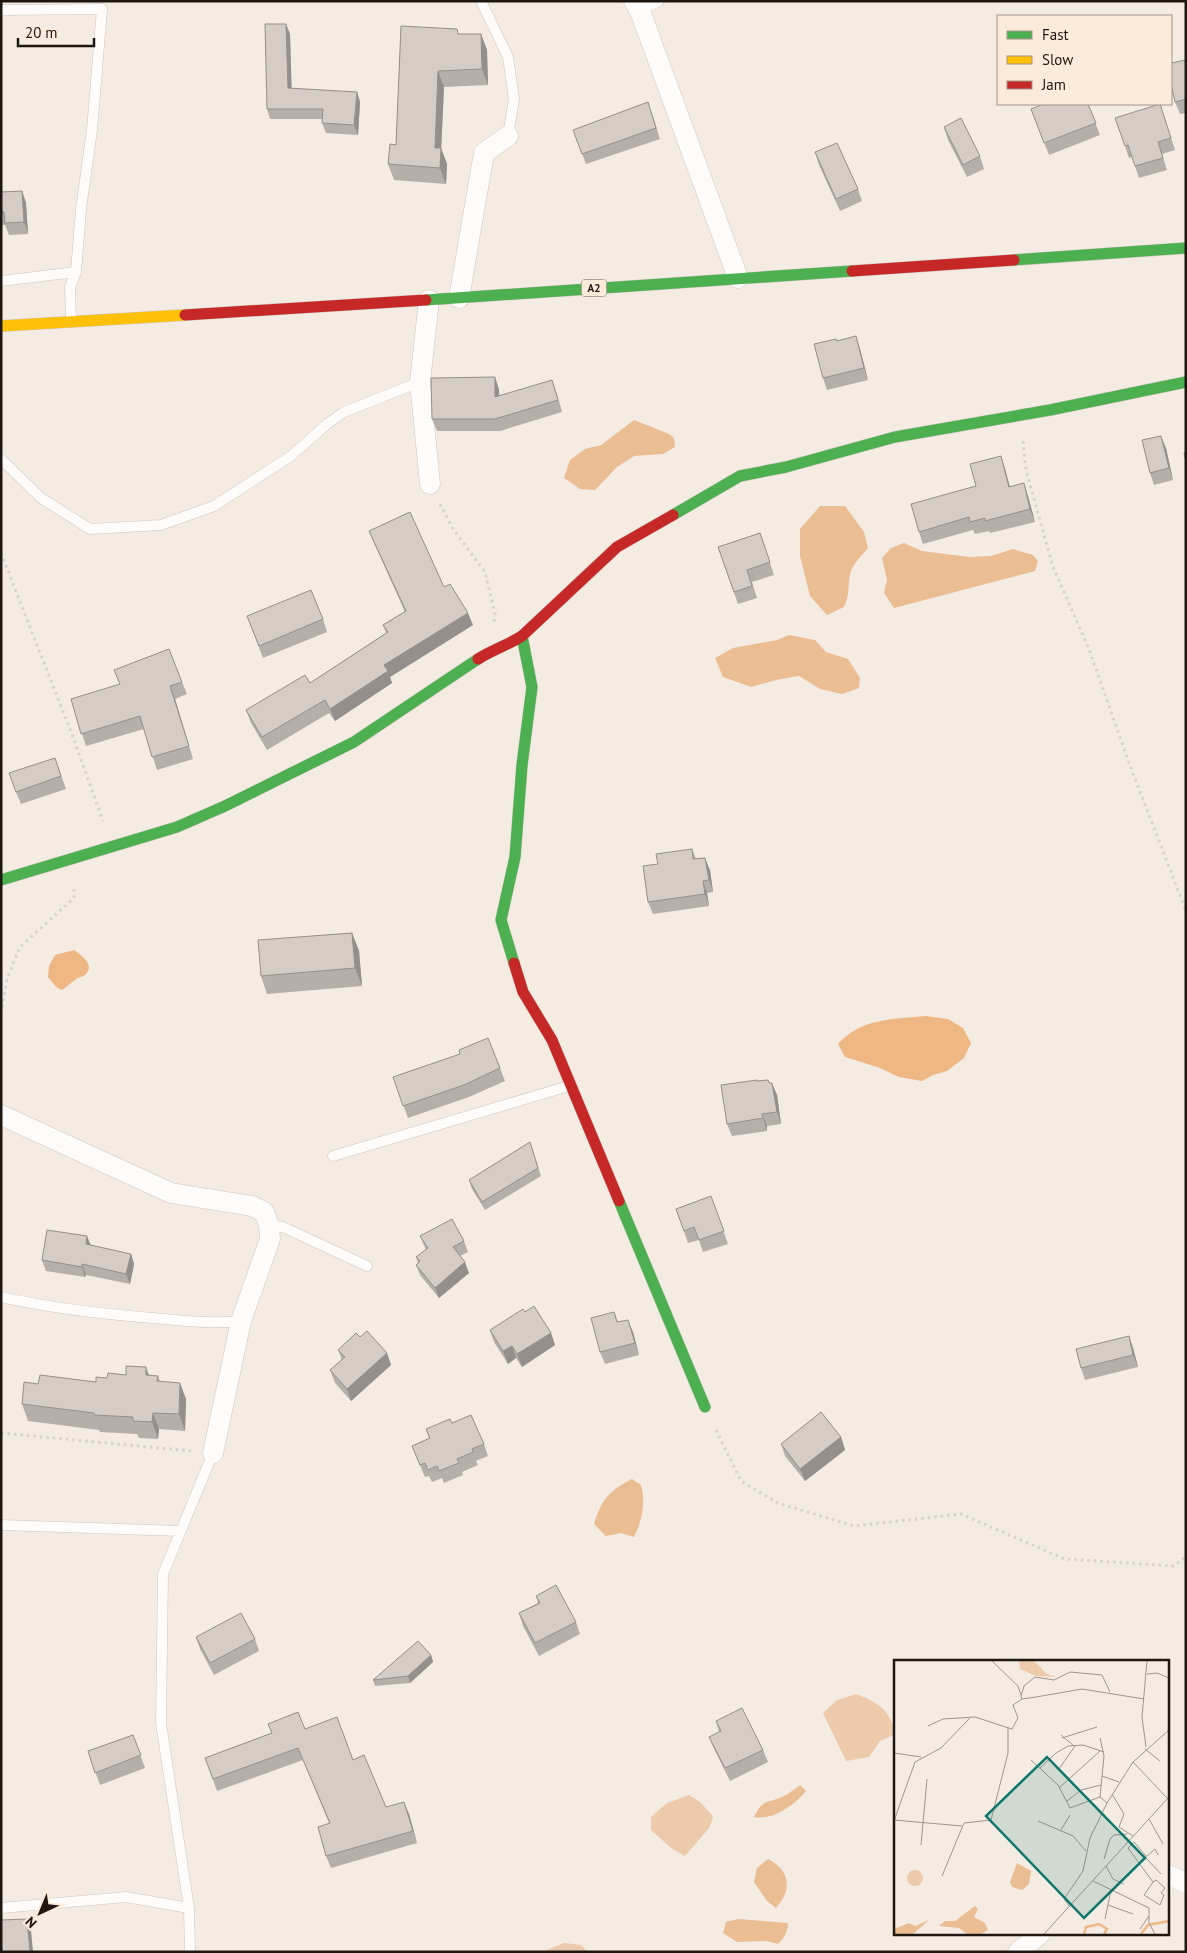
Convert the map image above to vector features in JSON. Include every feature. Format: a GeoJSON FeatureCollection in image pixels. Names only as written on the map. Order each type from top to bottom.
{"type":"FeatureCollection","features":[{"type":"Feature","properties":{"kind":"street"},"geometry":{"type":"LineString","coordinates":[[637,6],[738,278]]}},
{"type":"Feature","properties":{"kind":"street"},"geometry":{"type":"LineString","coordinates":[[460,298],[484,153],[508,136]]}},
{"type":"Feature","properties":{"kind":"street","name":"A2"},"geometry":{"type":"LineString","coordinates":[[1,326],[460,298],[1186,248]]}},
{"type":"Feature","properties":{"kind":"street"},"geometry":{"type":"LineString","coordinates":[[429,300],[420,382],[430,484]]}},
{"type":"Feature","properties":{"kind":"street"},"geometry":{"type":"LineString","coordinates":[[1,880],[177,827],[225,806],[354,742],[490,651],[508,645],[522,636],[617,547],[740,476],[786,467],[895,437],[1020,416],[1186,382]]}},
{"type":"Feature","properties":{"kind":"street"},"geometry":{"type":"LineString","coordinates":[[522,636],[532,687],[522,765],[515,857],[501,920],[523,992],[552,1040],[652,1275],[704,1407]]}},
{"type":"Feature","properties":{"kind":"street"},"geometry":{"type":"LineString","coordinates":[[1,1115],[171,1194],[252,1206],[264,1212],[269,1225],[270,1239],[241,1321],[212,1453]]}},
{"type":"Feature","properties":{"kind":"street"},"geometry":{"type":"LineString","coordinates":[[1170,1875],[1186,1883]]}},
{"type":"Feature","properties":{"kind":"street"},"geometry":{"type":"LineString","coordinates":[[1018,1952],[1038,1936]]}},
{"type":"Feature","properties":{"kind":"lane"},"geometry":{"type":"LineString","coordinates":[[481,1],[508,58],[514,99],[508,136]]}},
{"type":"Feature","properties":{"kind":"lane"},"geometry":{"type":"LineString","coordinates":[[637,6],[658,1]]}},
{"type":"Feature","properties":{"kind":"lane"},"geometry":{"type":"LineString","coordinates":[[1,10],[103,5],[92,130],[81,209],[76,272],[70,288],[71,322]]}},
{"type":"Feature","properties":{"kind":"lane"},"geometry":{"type":"LineString","coordinates":[[1,281],[76,272]]}},
{"type":"Feature","properties":{"kind":"lane"},"geometry":{"type":"LineString","coordinates":[[1,458],[40,498],[90,529],[162,525],[214,506],[291,456],[327,424],[344,412],[420,382]]}},
{"type":"Feature","properties":{"kind":"lane"},"geometry":{"type":"LineString","coordinates":[[333,1156],[570,1086]]}},
{"type":"Feature","properties":{"kind":"lane"},"geometry":{"type":"LineString","coordinates":[[269,1225],[283,1227],[367,1266]]}},
{"type":"Feature","properties":{"kind":"lane"},"geometry":{"type":"LineString","coordinates":[[1,1297],[33,1304],[114,1315],[215,1323],[241,1321]]}},
{"type":"Feature","properties":{"kind":"lane"},"geometry":{"type":"LineString","coordinates":[[190,1952],[189,1908],[161,1723],[163,1574],[212,1453]]}},
{"type":"Feature","properties":{"kind":"lane"},"geometry":{"type":"LineString","coordinates":[[1,1525],[181,1531]]}},
{"type":"Feature","properties":{"kind":"lane"},"geometry":{"type":"LineString","coordinates":[[1,1908],[126,1897],[189,1908]]}},
{"type":"Feature","properties":{"kind":"path"},"geometry":{"type":"LineString","coordinates":[[1020,416],[1026,470],[1053,567],[1089,649],[1129,763],[1186,911]]}},
{"type":"Feature","properties":{"kind":"path"},"geometry":{"type":"LineString","coordinates":[[430,484],[452,529],[485,572],[495,614],[490,651]]}},
{"type":"Feature","properties":{"kind":"path"},"geometry":{"type":"LineString","coordinates":[[1,554],[70,728],[112,846]]}},
{"type":"Feature","properties":{"kind":"path"},"geometry":{"type":"LineString","coordinates":[[1,1014],[7,979],[20,947],[74,898],[74,857]]}},
{"type":"Feature","properties":{"kind":"path"},"geometry":{"type":"LineString","coordinates":[[704,1407],[741,1481],[778,1503],[854,1526],[961,1514],[1065,1559],[1174,1566],[1186,1556]]}},
{"type":"Feature","properties":{"kind":"path"},"geometry":{"type":"LineString","coordinates":[[1,1433],[212,1453]]}},
{"type":"Feature","properties":{"kind":"shaded area"},"geometry":{"type":"Polygon","coordinates":[[[634,420],[669,434],[674,438],[675,447],[663,454],[634,456],[617,467],[595,490],[580,489],[564,478],[570,460],[585,449],[601,445],[634,420]]]}},
{"type":"Feature","properties":{"kind":"shaded area"},"geometry":{"type":"Polygon","coordinates":[[[820,506],[845,506],[864,532],[868,548],[851,571],[844,607],[827,615],[810,596],[800,556],[800,529],[820,506]]]}},
{"type":"Feature","properties":{"kind":"shaded area"},"geometry":{"type":"Polygon","coordinates":[[[904,543],[922,551],[969,557],[991,556],[1013,549],[1033,555],[1038,561],[1035,571],[894,608],[884,593],[887,580],[882,558],[891,548],[904,543]]]}},
{"type":"Feature","properties":{"kind":"shaded area"},"geometry":{"type":"Polygon","coordinates":[[[789,635],[815,640],[826,652],[848,659],[860,678],[859,688],[842,694],[820,689],[799,676],[751,687],[723,677],[715,658],[733,648],[777,640],[789,635]]]}},
{"type":"Feature","properties":{"kind":"shaded area"},"geometry":{"type":"Polygon","coordinates":[[[74,950],[86,961],[89,968],[85,975],[76,979],[62,990],[56,987],[48,977],[49,966],[55,955],[74,950]]]}},
{"type":"Feature","properties":{"kind":"shaded area"},"geometry":{"type":"Polygon","coordinates":[[[926,1016],[948,1019],[963,1028],[971,1043],[964,1058],[947,1071],[922,1081],[899,1077],[880,1068],[845,1057],[838,1044],[857,1029],[879,1021],[926,1016]]]}},
{"type":"Feature","properties":{"kind":"shaded area"},"geometry":{"type":"Polygon","coordinates":[[[632,1479],[641,1485],[643,1498],[641,1518],[637,1531],[634,1537],[621,1533],[606,1536],[594,1524],[600,1508],[612,1492],[632,1479]]]}},
{"type":"Feature","properties":{"kind":"shaded area"},"geometry":{"type":"Polygon","coordinates":[[[856,1694],[871,1700],[887,1713],[894,1729],[894,1735],[880,1741],[869,1757],[846,1761],[823,1713],[837,1700],[856,1694]]]}},
{"type":"Feature","properties":{"kind":"shaded area"},"geometry":{"type":"Polygon","coordinates":[[[800,1785],[806,1791],[796,1802],[783,1811],[768,1817],[754,1817],[761,1806],[786,1795],[800,1785]]]}},
{"type":"Feature","properties":{"kind":"shaded area"},"geometry":{"type":"Polygon","coordinates":[[[689,1795],[700,1802],[713,1816],[710,1827],[685,1856],[671,1848],[651,1830],[651,1817],[667,1803],[689,1795]]]}},
{"type":"Feature","properties":{"kind":"shaded area"},"geometry":{"type":"Polygon","coordinates":[[[768,1859],[781,1869],[787,1881],[785,1894],[776,1908],[767,1901],[754,1882],[757,1868],[768,1859]]]}},
{"type":"Feature","properties":{"kind":"shaded area"},"geometry":{"type":"Polygon","coordinates":[[[738,1919],[788,1923],[788,1926],[785,1935],[778,1944],[767,1941],[737,1942],[723,1933],[726,1922],[738,1919]]]}},
{"type":"Feature","properties":{"kind":"shaded area"},"geometry":{"type":"Polygon","coordinates":[[[564,1943],[581,1945],[588,1952],[542,1952],[564,1943]]]}},
{"type":"Feature","properties":{"kind":"building"},"geometry":{"type":"Polygon","coordinates":[[[265,24],[286,24],[288,88],[357,92],[354,125],[322,123],[323,109],[267,109],[265,24]]]}},
{"type":"Feature","properties":{"kind":"building"},"geometry":{"type":"Polygon","coordinates":[[[401,26],[457,29],[458,34],[481,34],[482,69],[438,71],[435,148],[441,148],[440,168],[388,164],[390,144],[396,145],[401,26]]]}},
{"type":"Feature","properties":{"kind":"building"},"geometry":{"type":"Polygon","coordinates":[[[1186,60],[1186,99],[1175,102],[1172,88],[1172,63],[1186,60]]]}},
{"type":"Feature","properties":{"kind":"building"},"geometry":{"type":"Polygon","coordinates":[[[648,102],[656,128],[582,154],[573,130],[648,102]]]}},
{"type":"Feature","properties":{"kind":"building"},"geometry":{"type":"Polygon","coordinates":[[[1041,105],[1088,105],[1096,123],[1044,143],[1031,109],[1041,105]]]}},
{"type":"Feature","properties":{"kind":"building"},"geometry":{"type":"Polygon","coordinates":[[[1160,105],[1171,138],[1158,142],[1163,158],[1135,166],[1128,145],[1125,146],[1115,118],[1160,105]]]}},
{"type":"Feature","properties":{"kind":"building"},"geometry":{"type":"Polygon","coordinates":[[[961,118],[980,156],[963,165],[944,127],[961,118]]]}},
{"type":"Feature","properties":{"kind":"building"},"geometry":{"type":"Polygon","coordinates":[[[837,143],[858,189],[836,199],[815,152],[837,143]]]}},
{"type":"Feature","properties":{"kind":"building"},"geometry":{"type":"Polygon","coordinates":[[[22,191],[24,222],[5,223],[4,212],[1,212],[1,192],[22,191]]]}},
{"type":"Feature","properties":{"kind":"building"},"geometry":{"type":"Polygon","coordinates":[[[856,336],[864,368],[823,378],[814,344],[856,336]]]}},
{"type":"Feature","properties":{"kind":"building"},"geometry":{"type":"Polygon","coordinates":[[[495,377],[495,397],[552,380],[558,400],[495,419],[432,419],[431,378],[495,377]]]}},
{"type":"Feature","properties":{"kind":"building"},"geometry":{"type":"Polygon","coordinates":[[[1161,436],[1169,468],[1150,473],[1142,440],[1161,436]]]}},
{"type":"Feature","properties":{"kind":"building"},"geometry":{"type":"Polygon","coordinates":[[[1001,456],[1009,487],[1024,483],[1030,509],[985,521],[985,518],[970,522],[969,517],[919,532],[911,504],[976,486],[970,464],[1001,456]]]}},
{"type":"Feature","properties":{"kind":"building"},"geometry":{"type":"Polygon","coordinates":[[[410,512],[444,587],[450,584],[468,613],[384,665],[388,671],[330,709],[325,700],[262,737],[246,710],[305,675],[310,683],[388,632],[383,625],[406,611],[369,531],[410,512]]]}},
{"type":"Feature","properties":{"kind":"building"},"geometry":{"type":"Polygon","coordinates":[[[760,533],[770,562],[747,570],[752,586],[734,592],[718,547],[760,533]]]}},
{"type":"Feature","properties":{"kind":"building"},"geometry":{"type":"Polygon","coordinates":[[[311,590],[323,619],[259,646],[247,616],[311,590]]]}},
{"type":"Feature","properties":{"kind":"building"},"geometry":{"type":"Polygon","coordinates":[[[169,649],[182,682],[170,686],[189,746],[152,757],[140,716],[81,734],[71,699],[120,684],[114,670],[169,649]]]}},
{"type":"Feature","properties":{"kind":"building"},"geometry":{"type":"Polygon","coordinates":[[[55,758],[61,776],[16,792],[9,773],[55,758]]]}},
{"type":"Feature","properties":{"kind":"building"},"geometry":{"type":"Polygon","coordinates":[[[692,849],[693,859],[705,858],[709,880],[703,881],[705,894],[648,902],[643,866],[658,864],[656,854],[692,849]]]}},
{"type":"Feature","properties":{"kind":"building"},"geometry":{"type":"Polygon","coordinates":[[[352,933],[355,968],[261,976],[258,940],[352,933]]]}},
{"type":"Feature","properties":{"kind":"building"},"geometry":{"type":"Polygon","coordinates":[[[488,1038],[500,1068],[464,1085],[403,1106],[393,1077],[460,1054],[459,1050],[488,1038]]]}},
{"type":"Feature","properties":{"kind":"building"},"geometry":{"type":"Polygon","coordinates":[[[768,1080],[769,1083],[772,1083],[777,1112],[762,1114],[763,1118],[727,1124],[721,1085],[768,1080]]]}},
{"type":"Feature","properties":{"kind":"building"},"geometry":{"type":"Polygon","coordinates":[[[530,1142],[538,1168],[482,1202],[469,1180],[530,1142]]]}},
{"type":"Feature","properties":{"kind":"building"},"geometry":{"type":"Polygon","coordinates":[[[711,1196],[724,1231],[699,1240],[694,1227],[684,1231],[676,1209],[711,1196]]]}},
{"type":"Feature","properties":{"kind":"building"},"geometry":{"type":"Polygon","coordinates":[[[452,1219],[464,1241],[453,1247],[465,1262],[435,1288],[416,1265],[420,1261],[416,1257],[428,1248],[420,1236],[452,1219]]]}},
{"type":"Feature","properties":{"kind":"building"},"geometry":{"type":"Polygon","coordinates":[[[47,1230],[87,1236],[86,1244],[131,1254],[126,1274],[82,1264],[82,1267],[42,1260],[47,1230]]]}},
{"type":"Feature","properties":{"kind":"building"},"geometry":{"type":"Polygon","coordinates":[[[534,1306],[551,1333],[517,1354],[512,1346],[503,1351],[490,1330],[523,1309],[525,1312],[534,1306]]]}},
{"type":"Feature","properties":{"kind":"building"},"geometry":{"type":"Polygon","coordinates":[[[614,1312],[617,1322],[628,1320],[635,1343],[600,1352],[591,1318],[614,1312]]]}},
{"type":"Feature","properties":{"kind":"building"},"geometry":{"type":"Polygon","coordinates":[[[367,1331],[387,1353],[347,1389],[330,1370],[345,1357],[338,1350],[356,1333],[360,1337],[367,1331]]]}},
{"type":"Feature","properties":{"kind":"building"},"geometry":{"type":"Polygon","coordinates":[[[1129,1336],[1133,1355],[1081,1368],[1076,1349],[1129,1336]]]}},
{"type":"Feature","properties":{"kind":"building"},"geometry":{"type":"Polygon","coordinates":[[[126,1366],[146,1367],[146,1375],[158,1376],[157,1381],[180,1383],[179,1414],[153,1413],[152,1422],[133,1421],[133,1417],[94,1415],[94,1413],[22,1404],[24,1382],[38,1384],[40,1375],[96,1382],[96,1377],[107,1378],[108,1373],[126,1375],[126,1366]]]}},
{"type":"Feature","properties":{"kind":"building"},"geometry":{"type":"Polygon","coordinates":[[[821,1412],[841,1437],[800,1469],[781,1444],[821,1412]]]}},
{"type":"Feature","properties":{"kind":"building"},"geometry":{"type":"Polygon","coordinates":[[[471,1415],[484,1444],[472,1449],[473,1452],[457,1459],[459,1463],[439,1471],[437,1466],[428,1470],[425,1463],[420,1465],[412,1446],[430,1438],[426,1429],[450,1419],[452,1423],[471,1415]]]}},
{"type":"Feature","properties":{"kind":"building"},"geometry":{"type":"Polygon","coordinates":[[[556,1585],[576,1622],[535,1643],[519,1613],[540,1603],[536,1596],[556,1585]]]}},
{"type":"Feature","properties":{"kind":"building"},"geometry":{"type":"Polygon","coordinates":[[[241,1613],[255,1639],[210,1663],[196,1637],[241,1613]]]}},
{"type":"Feature","properties":{"kind":"building"},"geometry":{"type":"Polygon","coordinates":[[[418,1641],[431,1655],[408,1676],[373,1680],[418,1641]]]}},
{"type":"Feature","properties":{"kind":"building"},"geometry":{"type":"Polygon","coordinates":[[[742,1708],[763,1750],[725,1768],[709,1737],[721,1731],[716,1721],[742,1708]]]}},
{"type":"Feature","properties":{"kind":"building"},"geometry":{"type":"Polygon","coordinates":[[[298,1712],[305,1729],[337,1717],[353,1760],[364,1755],[386,1807],[404,1802],[413,1831],[326,1856],[318,1827],[330,1823],[298,1748],[213,1779],[205,1758],[272,1733],[268,1724],[298,1712]]]}},
{"type":"Feature","properties":{"kind":"building"},"geometry":{"type":"Polygon","coordinates":[[[133,1735],[141,1755],[95,1773],[88,1751],[133,1735]]]}},
{"type":"Feature","properties":{"kind":"building"},"geometry":{"type":"Polygon","coordinates":[[[27,1919],[30,1952],[1,1952],[1,1920],[27,1919]]]}},
{"type":"Feature","properties":{"kind":"traffic: fast"},"geometry":{"type":"LineString","coordinates":[[1014,260],[1186,248]]}},
{"type":"Feature","properties":{"kind":"traffic: fast"},"geometry":{"type":"LineString","coordinates":[[426,300],[852,271]]}},
{"type":"Feature","properties":{"kind":"traffic: fast"},"geometry":{"type":"LineString","coordinates":[[673,515],[740,476],[786,467],[895,437],[1050,410],[1186,382]]}},
{"type":"Feature","properties":{"kind":"traffic: fast"},"geometry":{"type":"LineString","coordinates":[[514,963],[501,920],[515,857],[522,765],[532,687],[522,636]]}},
{"type":"Feature","properties":{"kind":"traffic: fast"},"geometry":{"type":"LineString","coordinates":[[1,880],[177,827],[225,806],[354,742],[478,659]]}},
{"type":"Feature","properties":{"kind":"traffic: fast"},"geometry":{"type":"LineString","coordinates":[[619,1201],[705,1407]]}},
{"type":"Feature","properties":{"kind":"traffic: slow"},"geometry":{"type":"LineString","coordinates":[[1,326],[185,315]]}},
{"type":"Feature","properties":{"kind":"traffic: jam"},"geometry":{"type":"LineString","coordinates":[[852,271],[1014,260]]}},
{"type":"Feature","properties":{"kind":"traffic: jam"},"geometry":{"type":"LineString","coordinates":[[185,315],[426,300]]}},
{"type":"Feature","properties":{"kind":"traffic: jam"},"geometry":{"type":"LineString","coordinates":[[478,659],[522,636],[617,547],[673,515]]}},
{"type":"Feature","properties":{"kind":"traffic: jam"},"geometry":{"type":"LineString","coordinates":[[514,963],[523,992],[552,1040],[619,1201]]}}]}
